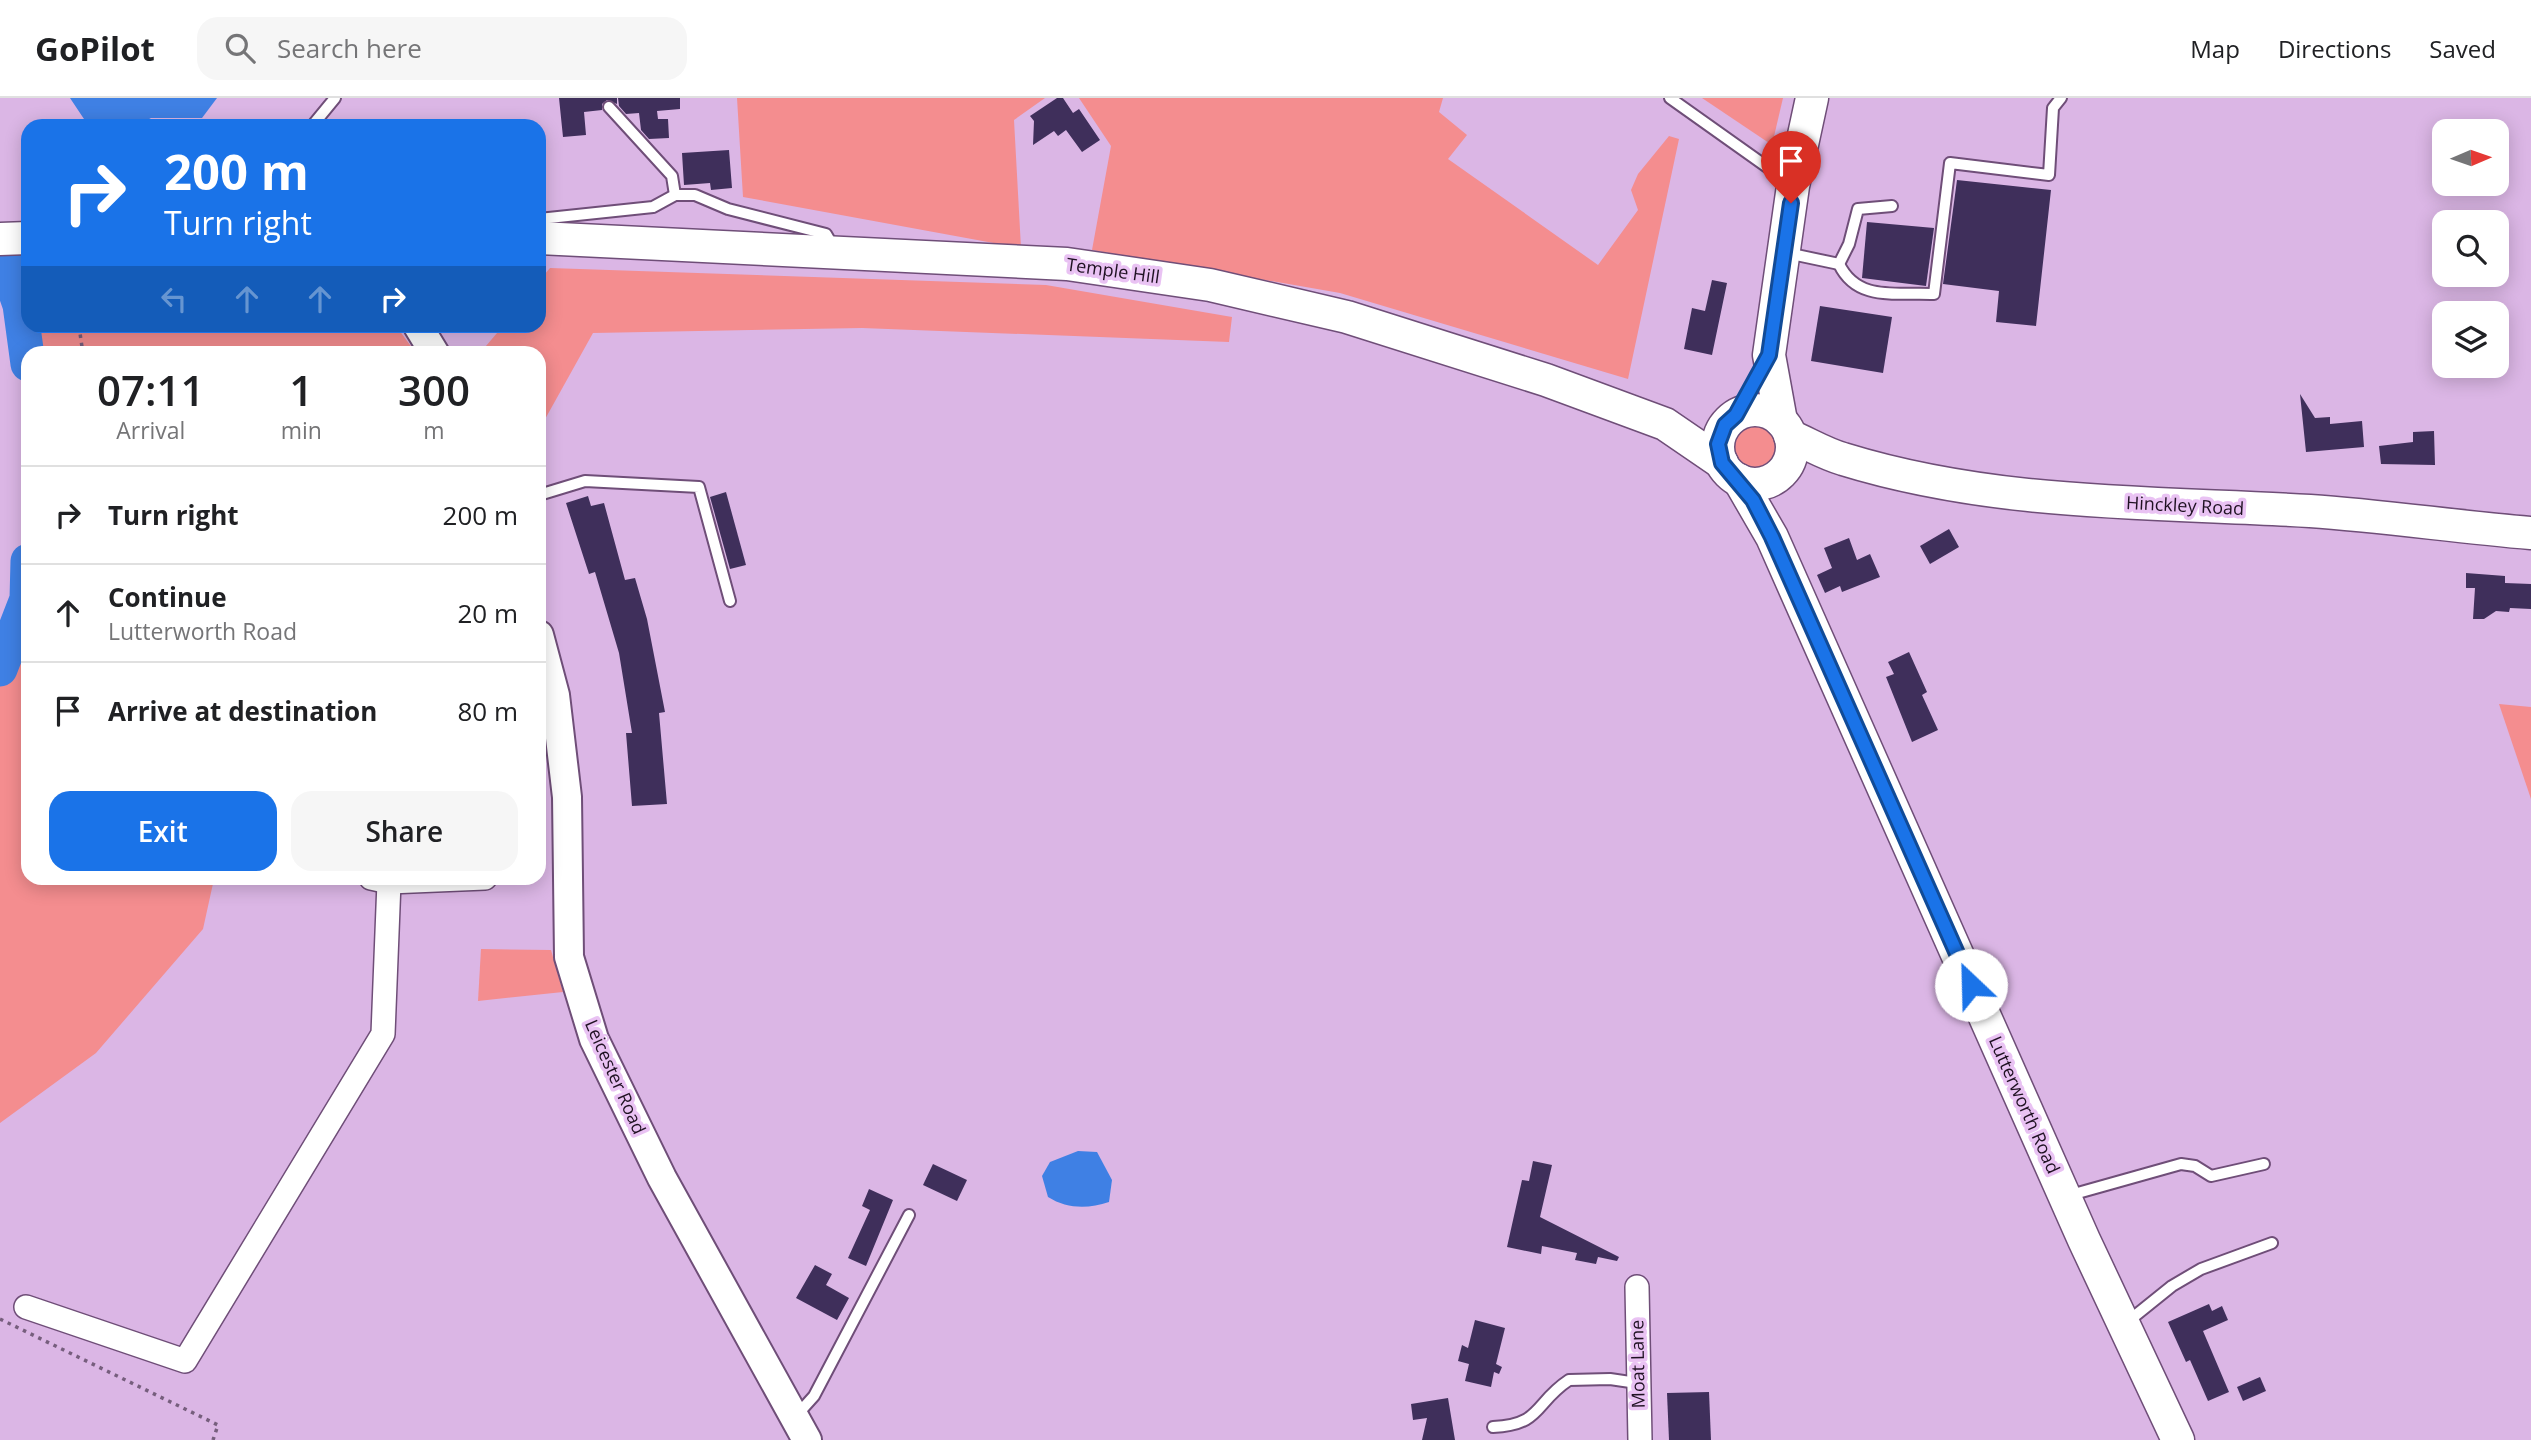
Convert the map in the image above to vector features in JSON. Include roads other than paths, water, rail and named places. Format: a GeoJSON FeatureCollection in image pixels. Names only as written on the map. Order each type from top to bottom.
{"type":"FeatureCollection","features":[{"type":"Feature","properties":{"kind":"main road","name":"Lutterworth Road"},"geometry":{"type":"LineString","coordinates":[[1772,537],[1772,504],[1784,449],[1769,355],[1793,186],[1812,98]]}},
{"type":"Feature","properties":{"kind":"main road"},"geometry":{"type":"LineString","coordinates":[[0,239],[21,238]]}},
{"type":"Feature","properties":{"kind":"main road","name":"Temple Hill"},"geometry":{"type":"LineString","coordinates":[[546,238],[1067,264],[1210,285],[1347,317],[1546,380],[1665,424],[1730,471]]}},
{"type":"Feature","properties":{"kind":"main road","name":"Lutterworth Road"},"geometry":{"type":"LineString","coordinates":[[1730,420],[1769,355]]}},
{"type":"Feature","properties":{"kind":"main road"},"geometry":{"type":"LineString","coordinates":[[1745,411],[1765,411],[1784,449],[1760,484],[1730,471],[1718,444],[1730,420],[1745,411]]}},
{"type":"Feature","properties":{"kind":"main road","name":"Temple Hill"},"geometry":{"type":"LineString","coordinates":[[1665,424],[1730,420]]}},
{"type":"Feature","properties":{"kind":"main road","name":"Hinckley Road"},"geometry":{"type":"LineString","coordinates":[[1784,449],[1842,459],[1954,486],[2015,495],[2159,506],[2309,511],[2531,533]]}},
{"type":"Feature","properties":{"kind":"main road","name":"Lutterworth Road"},"geometry":{"type":"LineString","coordinates":[[1730,471],[1772,537],[2065,1197],[2178,1440]]}},
{"type":"Feature","properties":{"kind":"street","name":"Leicester Road"},"geometry":{"type":"LineString","coordinates":[[546,661],[555,695],[567,797],[569,957],[594,1039],[663,1178],[800,1429]]}},
{"type":"Feature","properties":{"kind":"street"},"geometry":{"type":"LineString","coordinates":[[26,1307],[185,1361],[383,1034],[380,885]]}},
{"type":"Feature","properties":{"kind":"street","name":"Moat Lane"},"geometry":{"type":"LineString","coordinates":[[1637,1287],[1640,1440]]}},
{"type":"Feature","properties":{"kind":"lane"},"geometry":{"type":"LineString","coordinates":[[318,119],[335,98]]}},
{"type":"Feature","properties":{"kind":"lane"},"geometry":{"type":"LineString","coordinates":[[1670,98],[1793,186]]}},
{"type":"Feature","properties":{"kind":"lane"},"geometry":{"type":"LineString","coordinates":[[1839,264],[1847,281],[1864,291],[1934,294],[1951,163],[2049,175],[2053,108],[2061,98]]}},
{"type":"Feature","properties":{"kind":"lane"},"geometry":{"type":"LineString","coordinates":[[609,107],[672,176],[675,195]]}},
{"type":"Feature","properties":{"kind":"lane"},"geometry":{"type":"LineString","coordinates":[[546,218],[653,207],[675,195],[695,195],[728,209],[826,234],[834,243],[832,253]]}},
{"type":"Feature","properties":{"kind":"lane"},"geometry":{"type":"LineString","coordinates":[[1839,264],[1849,244],[1858,209],[1892,206]]}},
{"type":"Feature","properties":{"kind":"lane"},"geometry":{"type":"LineString","coordinates":[[1784,253],[1839,264]]}},
{"type":"Feature","properties":{"kind":"lane"},"geometry":{"type":"LineString","coordinates":[[546,493],[585,481],[699,487],[730,601]]}},
{"type":"Feature","properties":{"kind":"lane"},"geometry":{"type":"LineString","coordinates":[[2065,1197],[2181,1164],[2195,1166],[2211,1176],[2264,1164]]}},
{"type":"Feature","properties":{"kind":"lane"},"geometry":{"type":"LineString","coordinates":[[800,1429],[814,1396],[909,1215]]}},
{"type":"Feature","properties":{"kind":"lane"},"geometry":{"type":"LineString","coordinates":[[2124,1325],[2172,1286],[2201,1269],[2272,1243]]}},
{"type":"Feature","properties":{"kind":"lane"},"geometry":{"type":"LineString","coordinates":[[1493,1427],[1513,1426],[1528,1421],[1569,1380],[1609,1379],[1637,1383]]}},
{"type":"Feature","properties":{"kind":"water"},"geometry":{"type":"Polygon","coordinates":[[[70,98],[217,98],[202,118],[84,119],[70,98]]]}},
{"type":"Feature","properties":{"kind":"water"},"geometry":{"type":"Polygon","coordinates":[[[1078,1151],[1097,1152],[1112,1180],[1109,1202],[1078,1207],[1048,1197],[1042,1176],[1050,1162],[1078,1151]]]}},
{"type":"Feature","properties":{"kind":"waterway"},"geometry":{"type":"LineString","coordinates":[[0,248],[21,312]]}},
{"type":"Feature","properties":{"kind":"waterway"},"geometry":{"type":"LineString","coordinates":[[24,333],[26,346]]}},
{"type":"Feature","properties":{"kind":"waterway"},"geometry":{"type":"LineString","coordinates":[[0,669],[21,615]]}}]}
